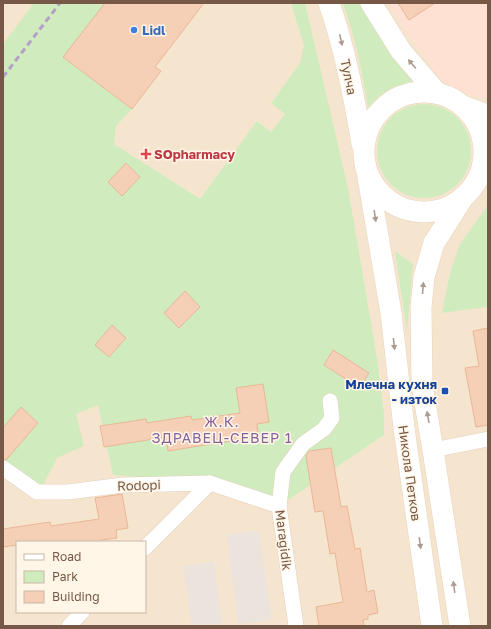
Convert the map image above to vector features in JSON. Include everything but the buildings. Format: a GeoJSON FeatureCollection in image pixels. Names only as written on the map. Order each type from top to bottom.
{"type":"FeatureCollection","features":[{"type":"Feature","properties":{"kind":"main road","name":"Тулча"},"geometry":{"type":"LineString","coordinates":[[329,3],[338,27],[350,81],[363,154]]}},
{"type":"Feature","properties":{"kind":"main road"},"geometry":{"type":"LineString","coordinates":[[372,3],[401,51],[437,94]]}},
{"type":"Feature","properties":{"kind":"main road"},"geometry":{"type":"LineString","coordinates":[[421,92],[437,94],[460,104],[472,116],[478,126],[484,148],[482,174],[470,191],[462,199],[448,208],[432,212],[416,212],[400,208],[386,200],[374,188],[368,178],[364,166],[363,154],[364,142],[369,126],[378,112],[390,102],[405,95],[421,92]]}},
{"type":"Feature","properties":{"kind":"main road","name":"Никола Петков"},"geometry":{"type":"LineString","coordinates":[[368,178],[391,313],[404,428],[432,626]]}},
{"type":"Feature","properties":{"kind":"main road","name":"Никола Петков"},"geometry":{"type":"LineString","coordinates":[[460,626],[422,385],[421,307],[424,277],[434,243],[462,199]]}},
{"type":"Feature","properties":{"kind":"street"},"geometry":{"type":"LineString","coordinates":[[460,104],[484,113],[488,113]]}},
{"type":"Feature","properties":{"kind":"street","name":"Maragidik"},"geometry":{"type":"LineString","coordinates":[[296,626],[279,506],[283,472],[303,444],[324,429],[332,418],[330,401]]}},
{"type":"Feature","properties":{"kind":"street"},"geometry":{"type":"LineString","coordinates":[[433,450],[488,439]]}},
{"type":"Feature","properties":{"kind":"street","name":"Rodopi"},"geometry":{"type":"LineString","coordinates":[[3,468],[37,492],[68,492],[123,485],[210,483],[279,506]]}},
{"type":"Feature","properties":{"kind":"street"},"geometry":{"type":"LineString","coordinates":[[146,547],[210,483]]}},
{"type":"Feature","properties":{"kind":"street"},"geometry":{"type":"LineString","coordinates":[[69,626],[81,613]]}},
{"type":"Feature","properties":{"kind":"shaded area"},"geometry":{"type":"Polygon","coordinates":[[[3,3],[488,3],[488,626],[3,626],[3,3]]]}},
{"type":"Feature","properties":{"kind":"shaded area"},"geometry":{"type":"Polygon","coordinates":[[[388,3],[488,3],[488,98],[465,94],[440,80],[388,3]]]}},
{"type":"Feature","properties":{"kind":"shaded area"},"geometry":{"type":"Polygon","coordinates":[[[259,530],[272,620],[238,624],[226,535],[259,530]]]}},
{"type":"Feature","properties":{"kind":"shaded area"},"geometry":{"type":"Polygon","coordinates":[[[214,562],[222,623],[204,626],[191,626],[183,566],[214,562]]]}},
{"type":"Feature","properties":{"kind":"green space"},"geometry":{"type":"Polygon","coordinates":[[[34,3],[105,3],[64,58],[132,109],[116,126],[114,144],[200,199],[257,121],[271,132],[285,114],[271,103],[300,63],[304,46],[291,3],[305,3],[348,188],[377,358],[384,414],[384,435],[279,506],[210,483],[113,475],[98,405],[76,414],[84,446],[57,458],[44,483],[37,492],[3,468],[3,44],[34,3]]]}},
{"type":"Feature","properties":{"kind":"green space"},"geometry":{"type":"Polygon","coordinates":[[[343,3],[362,3],[413,81],[390,89],[379,96],[368,107],[358,54],[343,3]]]}},
{"type":"Feature","properties":{"kind":"green space"},"geometry":{"type":"Polygon","coordinates":[[[415,104],[433,104],[442,107],[458,117],[468,133],[471,142],[471,160],[468,169],[458,185],[442,195],[433,198],[415,198],[406,195],[390,185],[380,169],[377,160],[377,142],[380,133],[390,117],[406,107],[415,104]]]}},
{"type":"Feature","properties":{"kind":"green space"},"geometry":{"type":"Polygon","coordinates":[[[488,205],[488,307],[442,313],[450,273],[460,244],[488,205]]]}},
{"type":"Feature","properties":{"kind":"green space"},"geometry":{"type":"Polygon","coordinates":[[[395,251],[413,264],[407,332],[395,251]]]}},
{"type":"Feature","properties":{"kind":"railway"},"geometry":{"type":"LineString","coordinates":[[3,77],[60,3]]}},
{"type":"Feature","properties":{"kind":"place","name":"Lidl"},"geometry":{"type":"Point","coordinates":[134,30]}},
{"type":"Feature","properties":{"kind":"place","name":"SOpharmacy"},"geometry":{"type":"Point","coordinates":[146,154]}},
{"type":"Feature","properties":{"kind":"place","name":"Млечна кухня - изток"},"geometry":{"type":"Point","coordinates":[445,391]}},
{"type":"Feature","properties":{"kind":"district","name":"Ж.К. ЗДРАВЕЦ-СЕВЕР 1"},"geometry":{"type":"Point","coordinates":[222,430]}}]}
